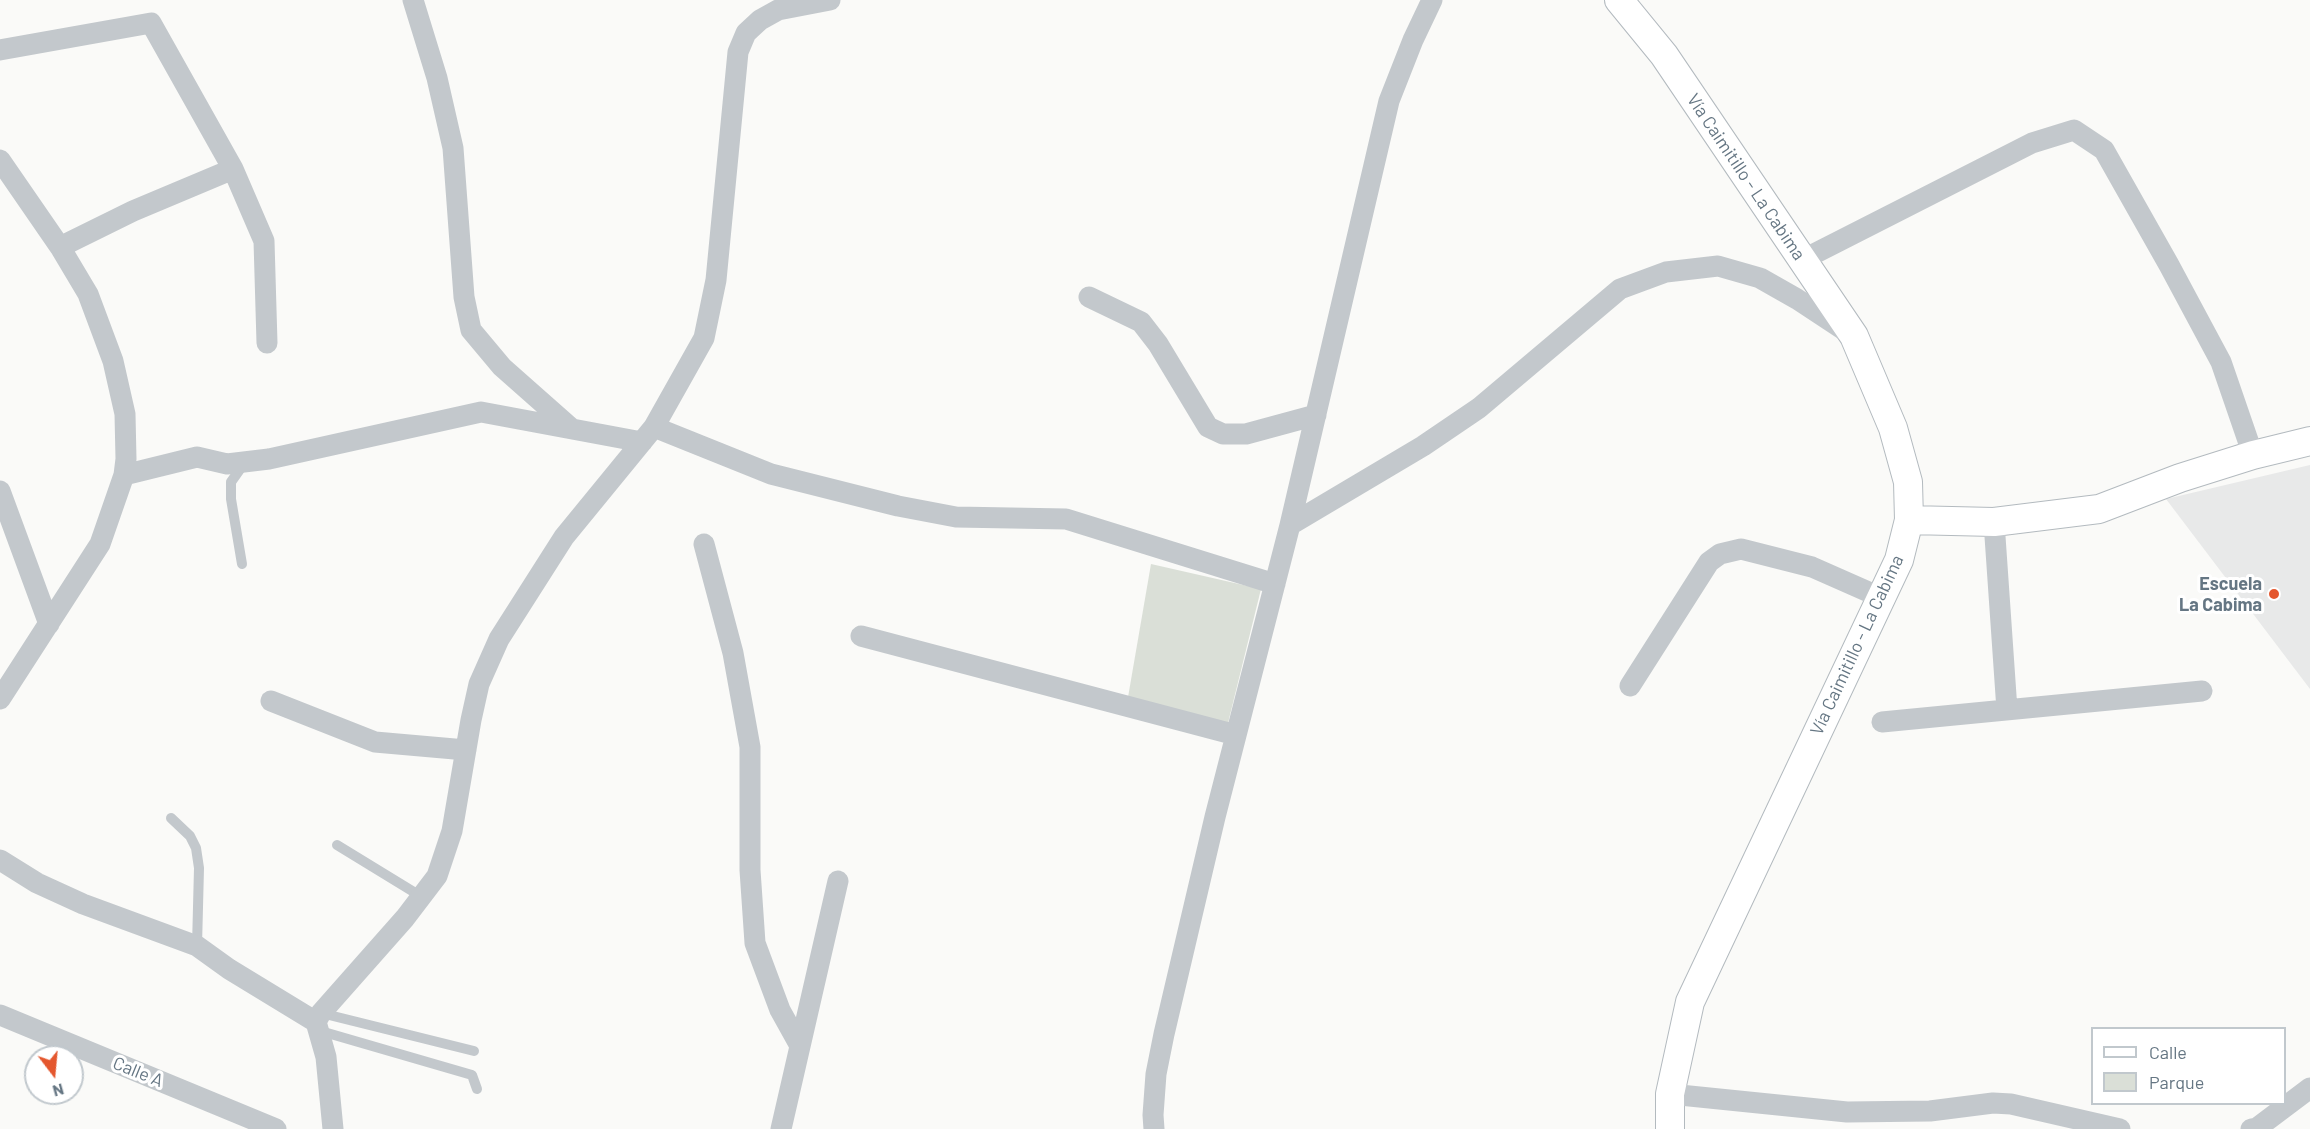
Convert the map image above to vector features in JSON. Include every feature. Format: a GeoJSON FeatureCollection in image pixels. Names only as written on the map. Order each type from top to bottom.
{"type":"FeatureCollection","features":[{"type":"Feature","properties":{"kind":"street"},"geometry":{"type":"LineString","coordinates":[[414,0],[437,78],[453,147],[465,297],[471,330],[502,367],[572,428]]}},
{"type":"Feature","properties":{"kind":"street"},"geometry":{"type":"LineString","coordinates":[[318,1021],[437,876],[452,831],[479,684],[499,639],[564,537],[648,435],[704,338],[716,280],[738,52],[746,33],[760,20],[778,10],[830,0]]}},
{"type":"Feature","properties":{"kind":"street"},"geometry":{"type":"LineString","coordinates":[[1154,1129],[1156,1074],[1209,840],[1290,525],[1389,101],[1413,40],[1432,0]]}},
{"type":"Feature","properties":{"kind":"street","name":"Vía Caimitillo - La Cabima"},"geometry":{"type":"LineString","coordinates":[[1620,0],[1664,55],[1854,336],[1893,428],[1908,482],[1909,520],[1899,560],[1690,1002],[1670,1094],[1670,1129]]}},
{"type":"Feature","properties":{"kind":"street"},"geometry":{"type":"LineString","coordinates":[[0,50],[151,23],[233,169],[264,241],[267,344]]}},
{"type":"Feature","properties":{"kind":"street"},"geometry":{"type":"LineString","coordinates":[[1802,260],[2032,142],[2073,130],[2104,150],[2169,265],[2221,362],[2253,455]]}},
{"type":"Feature","properties":{"kind":"street"},"geometry":{"type":"LineString","coordinates":[[0,160],[60,247],[88,294],[113,361],[125,414],[124,475],[100,543],[0,699]]}},
{"type":"Feature","properties":{"kind":"street"},"geometry":{"type":"LineString","coordinates":[[60,247],[133,211],[233,169]]}},
{"type":"Feature","properties":{"kind":"street"},"geometry":{"type":"LineString","coordinates":[[1290,525],[1423,446],[1479,408],[1620,289],[1666,272],[1718,266],[1760,278],[1854,336]]}},
{"type":"Feature","properties":{"kind":"street"},"geometry":{"type":"LineString","coordinates":[[1089,297],[1141,322],[1158,344],[1208,427],[1223,434],[1246,434],[1316,415]]}},
{"type":"Feature","properties":{"kind":"street"},"geometry":{"type":"LineString","coordinates":[[124,475],[197,457],[226,464],[269,459],[481,412],[572,428],[648,435],[771,474],[898,506],[956,517],[1066,519],[1275,584]]}},
{"type":"Feature","properties":{"kind":"street"},"geometry":{"type":"LineString","coordinates":[[1909,520],[1994,522],[2099,509],[2180,478],[2253,455],[2310,441]]}},
{"type":"Feature","properties":{"kind":"street"},"geometry":{"type":"LineString","coordinates":[[0,490],[49,624]]}},
{"type":"Feature","properties":{"kind":"street"},"geometry":{"type":"LineString","coordinates":[[1994,522],[2007,710]]}},
{"type":"Feature","properties":{"kind":"street"},"geometry":{"type":"LineString","coordinates":[[704,544],[733,653],[750,747],[750,870],[755,943],[780,1010],[800,1046]]}},
{"type":"Feature","properties":{"kind":"street"},"geometry":{"type":"LineString","coordinates":[[1630,686],[1708,562],[1720,554],[1741,549],[1802,565],[1880,597]]}},
{"type":"Feature","properties":{"kind":"street"},"geometry":{"type":"LineString","coordinates":[[861,636],[1236,735]]}},
{"type":"Feature","properties":{"kind":"street"},"geometry":{"type":"LineString","coordinates":[[1882,722],[2202,691]]}},
{"type":"Feature","properties":{"kind":"street"},"geometry":{"type":"LineString","coordinates":[[271,701],[375,742],[466,750]]}},
{"type":"Feature","properties":{"kind":"street"},"geometry":{"type":"LineString","coordinates":[[0,860],[37,883],[83,904],[197,946],[229,969],[318,1021],[326,1057],[333,1129]]}},
{"type":"Feature","properties":{"kind":"street"},"geometry":{"type":"LineString","coordinates":[[782,1129],[838,881]]}},
{"type":"Feature","properties":{"kind":"street","name":"Calle A"},"geometry":{"type":"LineString","coordinates":[[0,1015],[276,1129]]}},
{"type":"Feature","properties":{"kind":"street"},"geometry":{"type":"LineString","coordinates":[[2255,1129],[2310,1088]]}},
{"type":"Feature","properties":{"kind":"street"},"geometry":{"type":"LineString","coordinates":[[1670,1094],[1847,1112],[1930,1111],[1993,1103],[2011,1104],[2120,1129]]}},
{"type":"Feature","properties":{"kind":"lane"},"geometry":{"type":"LineString","coordinates":[[242,564],[231,499],[231,482],[246,462]]}},
{"type":"Feature","properties":{"kind":"lane"},"geometry":{"type":"LineString","coordinates":[[171,818],[190,836],[196,848],[199,868],[197,946]]}},
{"type":"Feature","properties":{"kind":"lane"},"geometry":{"type":"LineString","coordinates":[[338,845],[422,897]]}},
{"type":"Feature","properties":{"kind":"lane"},"geometry":{"type":"LineString","coordinates":[[318,1021],[474,1052]]}},
{"type":"Feature","properties":{"kind":"lane"},"geometry":{"type":"LineString","coordinates":[[318,1021],[472,1075],[477,1089]]}},
{"type":"Feature","properties":{"kind":"shaded area","name":"Escuela La Cabima"},"geometry":{"type":"Polygon","coordinates":[[[2310,465],[2310,689],[2166,499],[2310,465]]]}},
{"type":"Feature","properties":{"kind":"green space"},"geometry":{"type":"Polygon","coordinates":[[[1151,564],[1261,589],[1227,727],[1127,703],[1151,564]]]}},
{"type":"Feature","properties":{"kind":"place","name":"Escuela La Cabima"},"geometry":{"type":"Point","coordinates":[2274,594]}}]}
